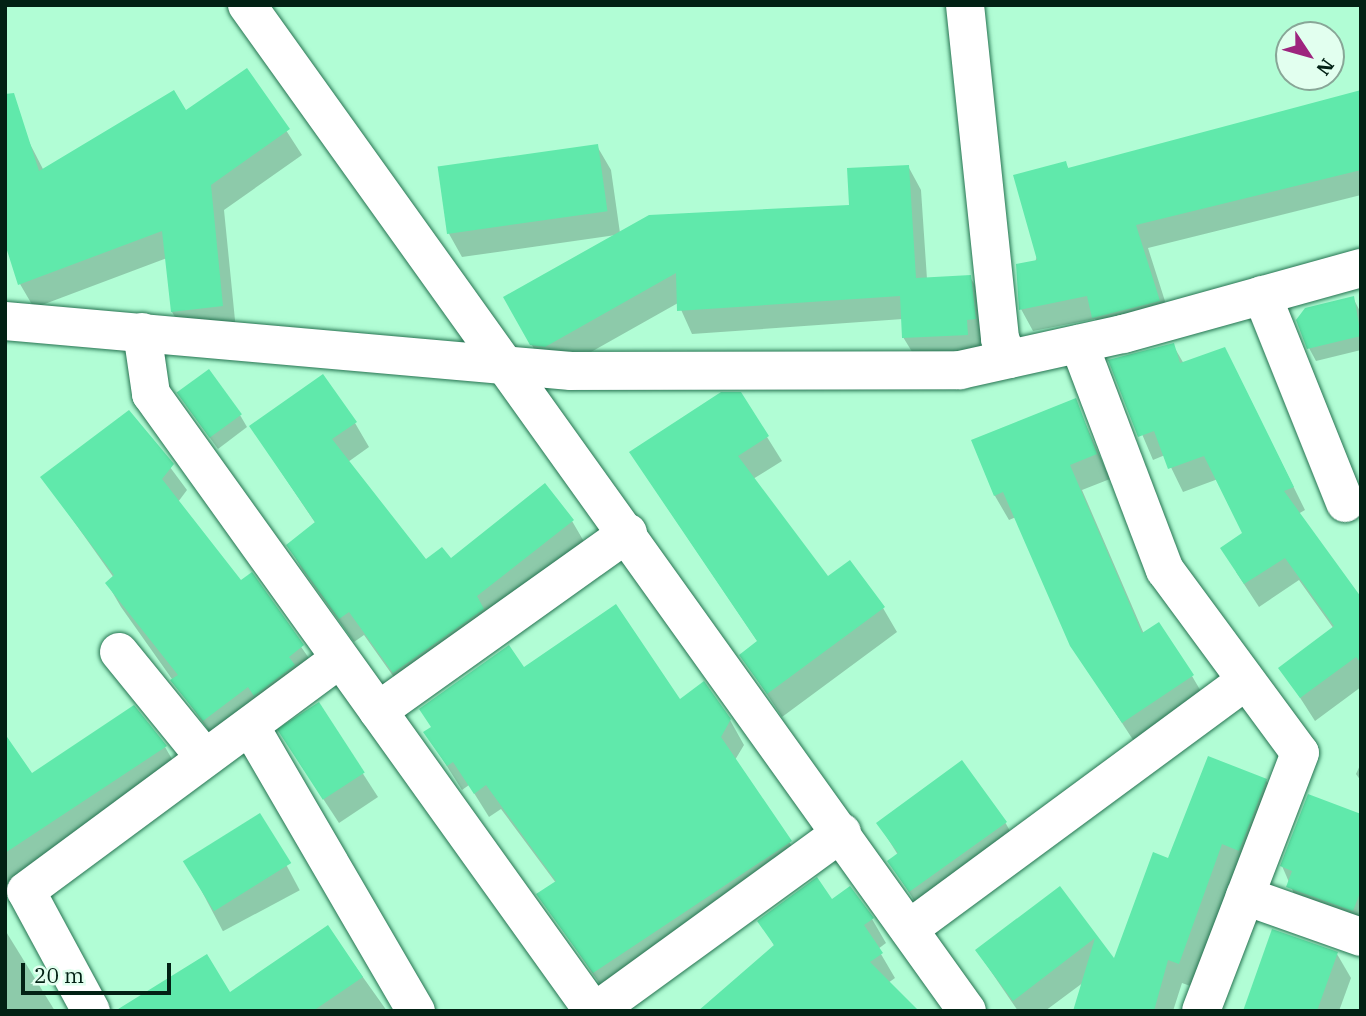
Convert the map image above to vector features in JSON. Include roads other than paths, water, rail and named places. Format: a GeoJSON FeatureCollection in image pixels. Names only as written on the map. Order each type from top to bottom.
{"type":"FeatureCollection","features":[{"type":"Feature","properties":{"kind":"street"},"geometry":{"type":"LineString","coordinates":[[247,5],[507,363],[967,1011]]}},
{"type":"Feature","properties":{"kind":"street"},"geometry":{"type":"LineString","coordinates":[[965,5],[1000,338],[1009,359]]}},
{"type":"Feature","properties":{"kind":"street"},"geometry":{"type":"LineString","coordinates":[[5,321],[507,363],[571,371],[960,370],[1079,344],[1361,268]]}},
{"type":"Feature","properties":{"kind":"street"},"geometry":{"type":"LineString","coordinates":[[1262,295],[1345,503]]}},
{"type":"Feature","properties":{"kind":"street"},"geometry":{"type":"LineString","coordinates":[[142,332],[151,394],[594,1011],[842,832]]}},
{"type":"Feature","properties":{"kind":"street"},"geometry":{"type":"LineString","coordinates":[[1079,344],[1165,570],[1244,682],[1300,754],[1201,1011]]}},
{"type":"Feature","properties":{"kind":"street"},"geometry":{"type":"LineString","coordinates":[[378,711],[628,533]]}},
{"type":"Feature","properties":{"kind":"street"},"geometry":{"type":"LineString","coordinates":[[119,652],[205,758]]}},
{"type":"Feature","properties":{"kind":"street"},"geometry":{"type":"LineString","coordinates":[[91,1011],[26,891],[340,659]]}},
{"type":"Feature","properties":{"kind":"street"},"geometry":{"type":"LineString","coordinates":[[909,929],[1244,682]]}},
{"type":"Feature","properties":{"kind":"street"},"geometry":{"type":"LineString","coordinates":[[250,726],[416,1011]]}},
{"type":"Feature","properties":{"kind":"street"},"geometry":{"type":"LineString","coordinates":[[1245,897],[1361,937]]}}]}
